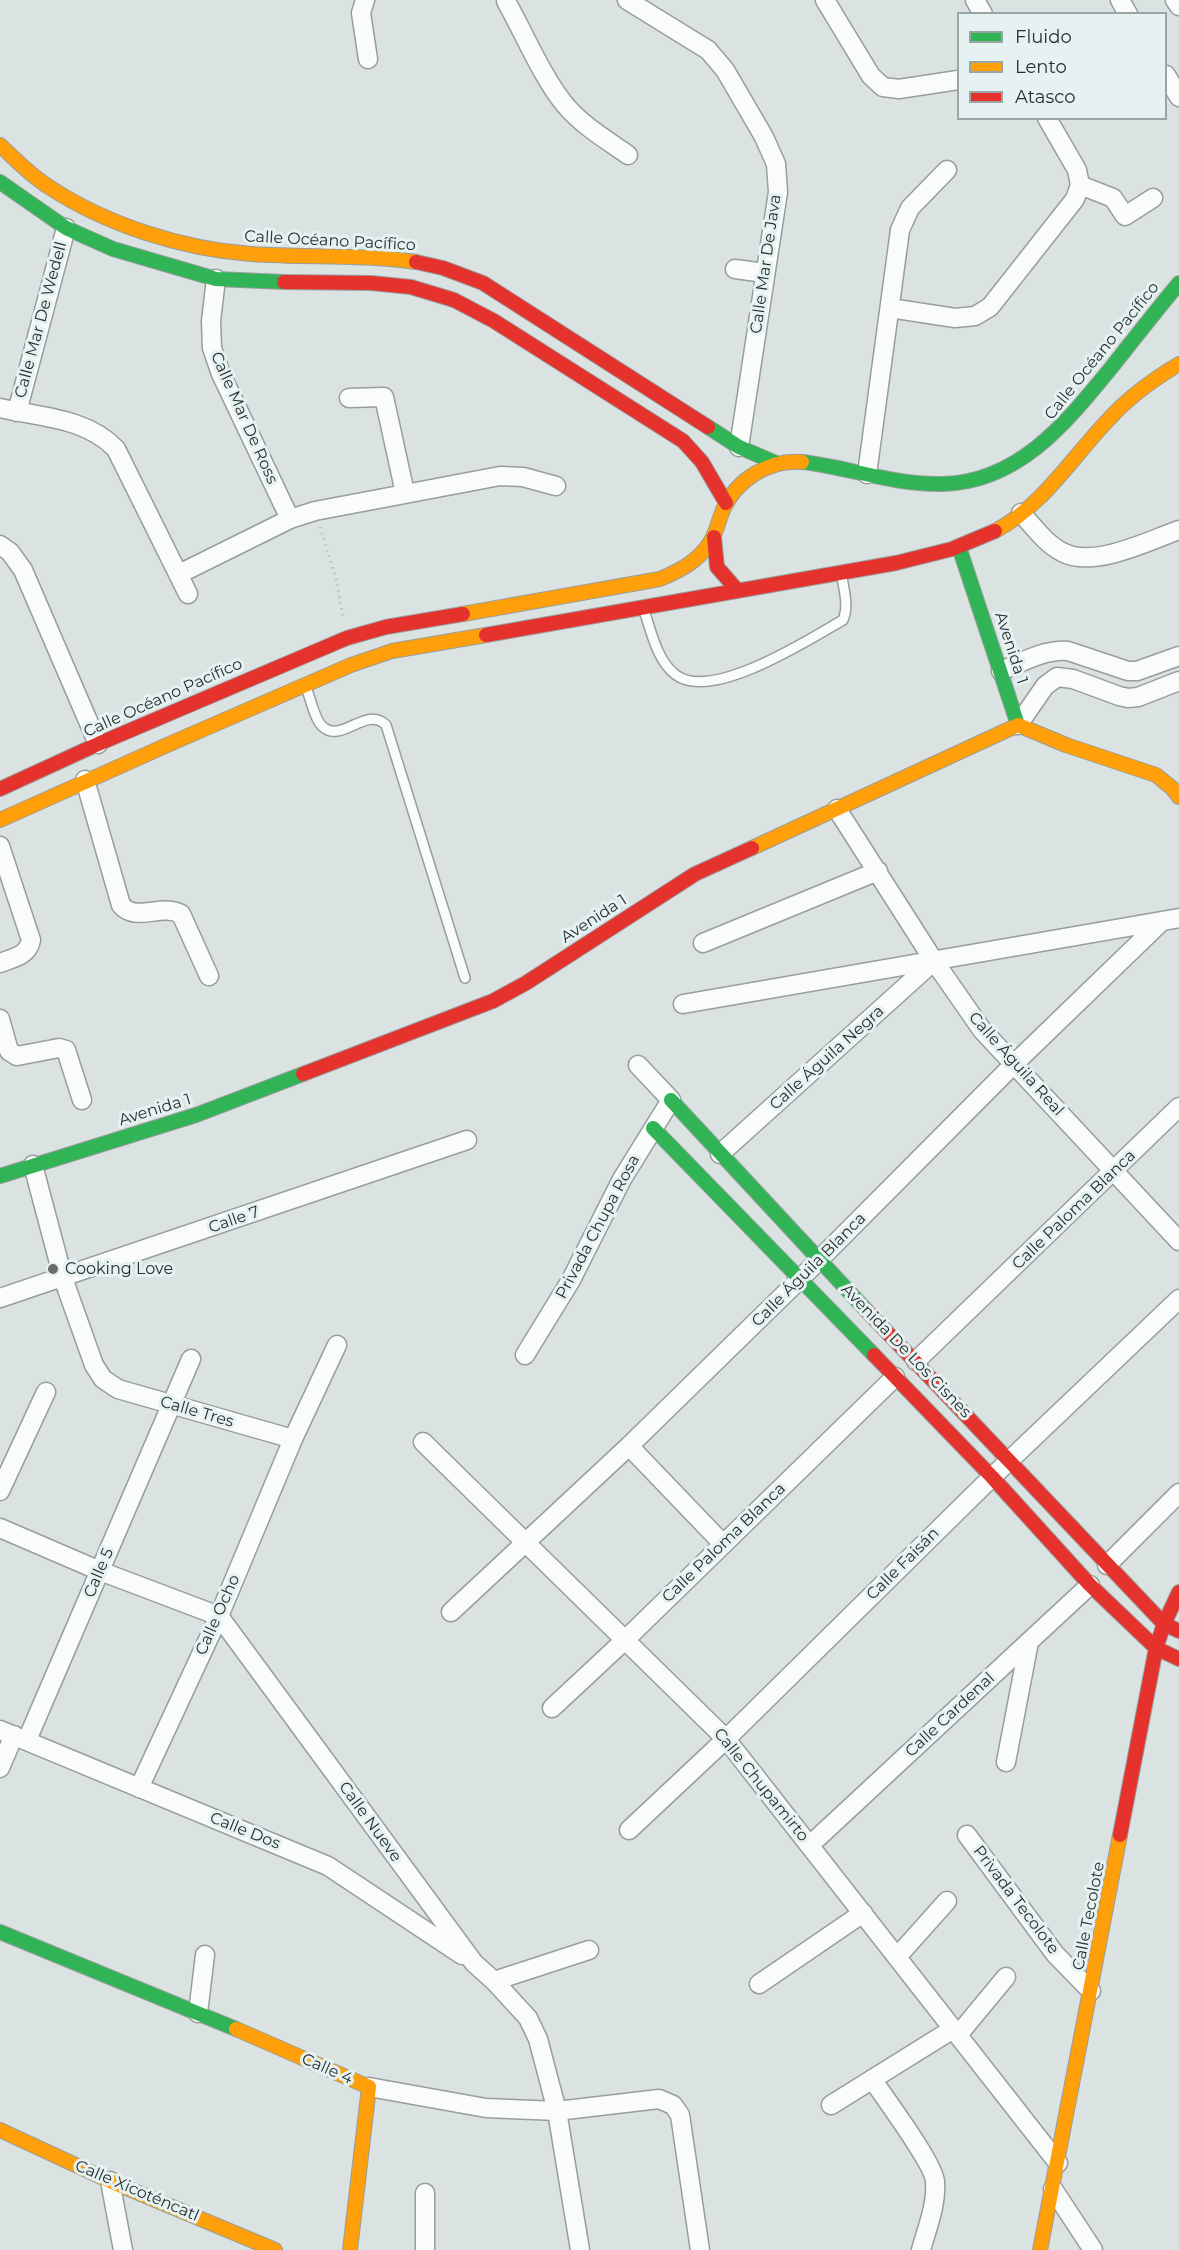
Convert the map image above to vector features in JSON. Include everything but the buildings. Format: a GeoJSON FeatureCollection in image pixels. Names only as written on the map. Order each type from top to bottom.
{"type":"FeatureCollection","features":[{"type":"Feature","properties":{"kind":"street"},"geometry":{"type":"LineString","coordinates":[[365,0],[361,13],[369,59]]}},
{"type":"Feature","properties":{"kind":"street"},"geometry":{"type":"LineString","coordinates":[[506,0],[549,80],[566,106],[587,126],[628,155]]}},
{"type":"Feature","properties":{"kind":"street","name":"Calle Mar De Java"},"geometry":{"type":"LineString","coordinates":[[627,0],[708,50],[725,70],[764,137],[776,164],[778,192],[739,447]]}},
{"type":"Feature","properties":{"kind":"street"},"geometry":{"type":"LineString","coordinates":[[825,0],[871,76],[883,87],[899,89],[957,80]]}},
{"type":"Feature","properties":{"kind":"street"},"geometry":{"type":"LineString","coordinates":[[1175,0],[1179,6]]}},
{"type":"Feature","properties":{"kind":"street"},"geometry":{"type":"LineString","coordinates":[[1167,77],[1179,97]]}},
{"type":"Feature","properties":{"kind":"street"},"geometry":{"type":"LineString","coordinates":[[890,308],[956,318],[975,316],[990,307],[1075,199],[1080,185],[1077,170],[1048,120]]}},
{"type":"Feature","properties":{"kind":"street","name":"Calle Océano Pacífico"},"geometry":{"type":"LineString","coordinates":[[0,145],[27,171],[65,195],[128,227],[221,251],[251,254],[375,257],[419,262],[456,271],[483,283],[739,447],[776,464]]}},
{"type":"Feature","properties":{"kind":"street"},"geometry":{"type":"LineString","coordinates":[[867,474],[900,230],[910,208],[946,171]]}},
{"type":"Feature","properties":{"kind":"street"},"geometry":{"type":"LineString","coordinates":[[0,182],[66,228],[113,249],[216,279],[371,283],[411,287],[454,300],[494,321],[683,441],[702,462],[726,503]]}},
{"type":"Feature","properties":{"kind":"street"},"geometry":{"type":"LineString","coordinates":[[1080,185],[1113,198],[1125,216],[1153,198]]}},
{"type":"Feature","properties":{"kind":"street"},"geometry":{"type":"LineString","coordinates":[[128,227],[166,255],[216,279]]}},
{"type":"Feature","properties":{"kind":"street","name":"Calle Mar De Wedell"},"geometry":{"type":"LineString","coordinates":[[66,228],[8,410],[81,426],[105,437],[116,449],[188,594]]}},
{"type":"Feature","properties":{"kind":"street"},"geometry":{"type":"LineString","coordinates":[[735,269],[765,273]]}},
{"type":"Feature","properties":{"kind":"street","name":"Calle Mar De Ross"},"geometry":{"type":"LineString","coordinates":[[216,279],[211,321],[212,348],[221,374],[290,519]]}},
{"type":"Feature","properties":{"kind":"street","name":"Calle Océano Pacífico"},"geometry":{"type":"LineString","coordinates":[[0,789],[98,744],[347,638],[386,627],[660,579],[683,570],[699,556],[714,537],[726,503],[740,486],[776,464],[797,462],[920,483],[953,484],[974,481],[1007,469],[1040,446],[1067,422],[1179,283]]}},
{"type":"Feature","properties":{"kind":"street"},"geometry":{"type":"LineString","coordinates":[[0,820],[85,780],[355,662],[392,651],[841,573],[958,547],[998,529],[1040,498],[1103,424],[1132,396],[1155,378],[1179,364]]}},
{"type":"Feature","properties":{"kind":"street"},"geometry":{"type":"LineString","coordinates":[[349,398],[384,397],[405,493]]}},
{"type":"Feature","properties":{"kind":"street"},"geometry":{"type":"LineString","coordinates":[[179,574],[290,519],[315,511],[500,476],[523,477],[556,486]]}},
{"type":"Feature","properties":{"kind":"street"},"geometry":{"type":"LineString","coordinates":[[1021,513],[1045,539],[1062,553],[1082,559],[1103,556],[1179,530]]}},
{"type":"Feature","properties":{"kind":"street"},"geometry":{"type":"LineString","coordinates":[[714,537],[717,567],[738,591]]}},
{"type":"Feature","properties":{"kind":"street"},"geometry":{"type":"LineString","coordinates":[[0,545],[10,552],[23,570],[98,744]]}},
{"type":"Feature","properties":{"kind":"street","name":"Avenida 1"},"geometry":{"type":"LineString","coordinates":[[0,1176],[196,1115],[493,1001],[526,983],[695,874],[1018,725],[958,547]]}},
{"type":"Feature","properties":{"kind":"street"},"geometry":{"type":"LineString","coordinates":[[1001,671],[1049,652],[1068,651],[1120,670],[1137,671],[1179,656]]}},
{"type":"Feature","properties":{"kind":"street"},"geometry":{"type":"LineString","coordinates":[[1034,657],[1044,686]]}},
{"type":"Feature","properties":{"kind":"street"},"geometry":{"type":"LineString","coordinates":[[1137,671],[1138,697]]}},
{"type":"Feature","properties":{"kind":"street"},"geometry":{"type":"LineString","coordinates":[[1179,681],[1138,697],[1119,696],[1065,677],[1057,677],[1044,686],[1018,725],[1066,745],[1156,775],[1179,797]]}},
{"type":"Feature","properties":{"kind":"street"},"geometry":{"type":"LineString","coordinates":[[243,681],[254,706]]}},
{"type":"Feature","properties":{"kind":"street"},"geometry":{"type":"LineString","coordinates":[[85,780],[121,905],[127,912],[136,914],[166,909],[181,914],[209,976]]}},
{"type":"Feature","properties":{"kind":"street","name":"Calle Águila Real"},"geometry":{"type":"LineString","coordinates":[[837,809],[934,961],[982,1030],[1179,1241]]}},
{"type":"Feature","properties":{"kind":"street"},"geometry":{"type":"LineString","coordinates":[[0,846],[31,940],[30,947],[24,954],[0,963]]}},
{"type":"Feature","properties":{"kind":"street"},"geometry":{"type":"LineString","coordinates":[[703,943],[878,871]]}},
{"type":"Feature","properties":{"kind":"street"},"geometry":{"type":"LineString","coordinates":[[684,1004],[1170,920]]}},
{"type":"Feature","properties":{"kind":"street","name":"Calle Águila Blanca"},"geometry":{"type":"LineString","coordinates":[[451,1612],[629,1446],[1014,1065],[1170,920]]}},
{"type":"Feature","properties":{"kind":"street","name":"Calle Águila Negra"},"geometry":{"type":"LineString","coordinates":[[720,1154],[934,961]]}},
{"type":"Feature","properties":{"kind":"street"},"geometry":{"type":"LineString","coordinates":[[0,1019],[9,1051],[17,1056],[59,1048],[66,1050],[82,1100]]}},
{"type":"Feature","properties":{"kind":"street","name":"Avenida De Los Cisnes"},"geometry":{"type":"LineString","coordinates":[[638,1065],[1107,1565],[1164,1624],[1179,1630]]}},
{"type":"Feature","properties":{"kind":"street","name":"Privada Chupa Rosa"},"geometry":{"type":"LineString","coordinates":[[525,1354],[571,1280],[622,1179],[671,1100]]}},
{"type":"Feature","properties":{"kind":"street","name":"Calle Paloma Blanca"},"geometry":{"type":"LineString","coordinates":[[916,1361],[1179,1107]]}},
{"type":"Feature","properties":{"kind":"street","name":"Avenida De Los Cisnes"},"geometry":{"type":"LineString","coordinates":[[653,1128],[992,1477],[1089,1585],[1156,1648],[1179,1659]]}},
{"type":"Feature","properties":{"kind":"street","name":"Calle 7"},"geometry":{"type":"LineString","coordinates":[[0,1298],[467,1140]]}},
{"type":"Feature","properties":{"kind":"street"},"geometry":{"type":"LineString","coordinates":[[33,1165],[63,1278]]}},
{"type":"Feature","properties":{"kind":"street","name":"Calle Tres"},"geometry":{"type":"LineString","coordinates":[[63,1278],[94,1365],[103,1379],[118,1389],[293,1439]]}},
{"type":"Feature","properties":{"kind":"street","name":"Calle Faisán"},"geometry":{"type":"LineString","coordinates":[[629,1830],[726,1739],[992,1477],[1179,1299]]}},
{"type":"Feature","properties":{"kind":"street","name":"Calle Ocho"},"geometry":{"type":"LineString","coordinates":[[139,1788],[219,1616],[293,1439],[337,1345]]}},
{"type":"Feature","properties":{"kind":"street","name":"Calle 5"},"geometry":{"type":"LineString","coordinates":[[14,1735],[100,1571],[191,1359]]}},
{"type":"Feature","properties":{"kind":"street","name":"Calle Paloma Blanca"},"geometry":{"type":"LineString","coordinates":[[552,1708],[895,1377]]}},
{"type":"Feature","properties":{"kind":"street"},"geometry":{"type":"LineString","coordinates":[[0,1491],[46,1392]]}},
{"type":"Feature","properties":{"kind":"street","name":"Calle Chupamirto"},"geometry":{"type":"LineString","coordinates":[[423,1442],[726,1739],[1058,2163]]}},
{"type":"Feature","properties":{"kind":"street"},"geometry":{"type":"LineString","coordinates":[[629,1446],[723,1544]]}},
{"type":"Feature","properties":{"kind":"street"},"geometry":{"type":"LineString","coordinates":[[1107,1565],[1179,1493]]}},
{"type":"Feature","properties":{"kind":"street"},"geometry":{"type":"LineString","coordinates":[[0,1528],[100,1571],[219,1616]]}},
{"type":"Feature","properties":{"kind":"street","name":"Calle Cardenal"},"geometry":{"type":"LineString","coordinates":[[810,1845],[1089,1585]]}},
{"type":"Feature","properties":{"kind":"street","name":"Calle Tecolote"},"geometry":{"type":"LineString","coordinates":[[1040,2250],[1156,1648],[1179,1592]]}},
{"type":"Feature","properties":{"kind":"street","name":"Calle Nueve"},"geometry":{"type":"LineString","coordinates":[[219,1616],[474,1963],[528,2018],[538,2039],[557,2111],[580,2250]]}},
{"type":"Feature","properties":{"kind":"street"},"geometry":{"type":"LineString","coordinates":[[1006,1762],[1029,1642]]}},
{"type":"Feature","properties":{"kind":"street"},"geometry":{"type":"LineString","coordinates":[[0,1768],[14,1735]]}},
{"type":"Feature","properties":{"kind":"street","name":"Calle Dos"},"geometry":{"type":"LineString","coordinates":[[14,1735],[328,1866],[474,1963]]}},
{"type":"Feature","properties":{"kind":"street","name":"Privada Tecolote"},"geometry":{"type":"LineString","coordinates":[[967,1835],[1055,1954],[1091,1991]]}},
{"type":"Feature","properties":{"kind":"street"},"geometry":{"type":"LineString","coordinates":[[897,1957],[947,1901]]}},
{"type":"Feature","properties":{"kind":"street"},"geometry":{"type":"LineString","coordinates":[[759,1984],[863,1913]]}},
{"type":"Feature","properties":{"kind":"street","name":"Calle 4"},"geometry":{"type":"LineString","coordinates":[[0,1932],[198,2013],[369,2087],[486,2108],[557,2111],[659,2099],[673,2105],[680,2115],[700,2250]]}},
{"type":"Feature","properties":{"kind":"street"},"geometry":{"type":"LineString","coordinates":[[494,1981],[589,1950]]}},
{"type":"Feature","properties":{"kind":"street"},"geometry":{"type":"LineString","coordinates":[[198,2013],[205,1955]]}},
{"type":"Feature","properties":{"kind":"street"},"geometry":{"type":"LineString","coordinates":[[831,2105],[956,2032],[1006,1977]]}},
{"type":"Feature","properties":{"kind":"street"},"geometry":{"type":"LineString","coordinates":[[872,2079],[928,2162],[935,2178],[935,2195],[921,2250]]}},
{"type":"Feature","properties":{"kind":"street"},"geometry":{"type":"LineString","coordinates":[[350,2250],[369,2087]]}},
{"type":"Feature","properties":{"kind":"street","name":"Calle Xicoténcatl"},"geometry":{"type":"LineString","coordinates":[[2,2137],[275,2250]]}},
{"type":"Feature","properties":{"kind":"street"},"geometry":{"type":"LineString","coordinates":[[110,2181],[123,2250]]}},
{"type":"Feature","properties":{"kind":"street"},"geometry":{"type":"LineString","coordinates":[[1053,2189],[1093,2250]]}},
{"type":"Feature","properties":{"kind":"street"},"geometry":{"type":"LineString","coordinates":[[425,2193],[426,2250]]}},
{"type":"Feature","properties":{"kind":"lane"},"geometry":{"type":"LineString","coordinates":[[643,608],[663,661],[676,676],[697,682],[723,680],[788,652],[843,620],[846,614],[846,598],[841,573]]}},
{"type":"Feature","properties":{"kind":"lane"},"geometry":{"type":"LineString","coordinates":[[305,684],[320,725],[328,731],[336,732],[371,718],[381,719],[386,725],[465,978]]}},
{"type":"Feature","properties":{"kind":"path"},"geometry":{"type":"LineString","coordinates":[[315,511],[336,579],[347,638]]}},
{"type":"Feature","properties":{"kind":"traffic: fast"},"geometry":{"type":"LineString","coordinates":[[0,182],[66,228],[113,249],[216,279],[284,282]]}},
{"type":"Feature","properties":{"kind":"traffic: fast"},"geometry":{"type":"LineString","coordinates":[[802,462],[923,484],[969,481],[994,473],[1017,461],[1058,429],[1094,389],[1179,283]]}},
{"type":"Feature","properties":{"kind":"traffic: fast"},"geometry":{"type":"LineString","coordinates":[[708,427],[739,447],[776,463]]}},
{"type":"Feature","properties":{"kind":"traffic: fast"},"geometry":{"type":"LineString","coordinates":[[959,547],[1018,725]]}},
{"type":"Feature","properties":{"kind":"traffic: fast"},"geometry":{"type":"LineString","coordinates":[[0,1176],[196,1115],[303,1074]]}},
{"type":"Feature","properties":{"kind":"traffic: fast"},"geometry":{"type":"LineString","coordinates":[[671,1100],[866,1310]]}},
{"type":"Feature","properties":{"kind":"traffic: fast"},"geometry":{"type":"LineString","coordinates":[[653,1128],[874,1355]]}},
{"type":"Feature","properties":{"kind":"traffic: fast"},"geometry":{"type":"LineString","coordinates":[[0,1932],[236,2029]]}},
{"type":"Feature","properties":{"kind":"traffic: slow"},"geometry":{"type":"LineString","coordinates":[[0,145],[23,167],[72,201],[120,224],[172,241],[251,254],[375,258],[416,262]]}},
{"type":"Feature","properties":{"kind":"traffic: slow"},"geometry":{"type":"LineString","coordinates":[[995,531],[1012,521],[1043,494],[1126,402],[1179,364]]}},
{"type":"Feature","properties":{"kind":"traffic: slow"},"geometry":{"type":"LineString","coordinates":[[463,614],[667,576],[699,556],[709,544],[729,499],[745,481],[766,468],[778,464],[802,462]]}},
{"type":"Feature","properties":{"kind":"traffic: slow"},"geometry":{"type":"LineString","coordinates":[[0,820],[351,665],[392,651],[486,635]]}},
{"type":"Feature","properties":{"kind":"traffic: slow"},"geometry":{"type":"LineString","coordinates":[[1018,725],[1066,745],[1156,775],[1179,797]]}},
{"type":"Feature","properties":{"kind":"traffic: slow"},"geometry":{"type":"LineString","coordinates":[[752,848],[1018,725]]}},
{"type":"Feature","properties":{"kind":"traffic: slow"},"geometry":{"type":"LineString","coordinates":[[1040,2250],[1120,1835]]}},
{"type":"Feature","properties":{"kind":"traffic: slow"},"geometry":{"type":"LineString","coordinates":[[236,2029],[369,2087],[350,2250]]}},
{"type":"Feature","properties":{"kind":"traffic: slow"},"geometry":{"type":"LineString","coordinates":[[0,2130],[110,2181],[275,2250]]}},
{"type":"Feature","properties":{"kind":"traffic: jam"},"geometry":{"type":"LineString","coordinates":[[416,262],[443,268],[483,283],[708,427]]}},
{"type":"Feature","properties":{"kind":"traffic: jam"},"geometry":{"type":"LineString","coordinates":[[284,282],[371,283],[411,287],[454,300],[494,321],[683,441],[702,462],[726,503]]}},
{"type":"Feature","properties":{"kind":"traffic: jam"},"geometry":{"type":"LineString","coordinates":[[486,635],[896,563],[952,549],[995,531]]}},
{"type":"Feature","properties":{"kind":"traffic: jam"},"geometry":{"type":"LineString","coordinates":[[714,537],[717,567],[738,591]]}},
{"type":"Feature","properties":{"kind":"traffic: jam"},"geometry":{"type":"LineString","coordinates":[[0,789],[98,744],[347,638],[386,627],[463,614]]}},
{"type":"Feature","properties":{"kind":"traffic: jam"},"geometry":{"type":"LineString","coordinates":[[303,1074],[493,1001],[526,983],[695,874],[752,848]]}},
{"type":"Feature","properties":{"kind":"traffic: jam"},"geometry":{"type":"LineString","coordinates":[[866,1310],[1164,1624],[1179,1631]]}},
{"type":"Feature","properties":{"kind":"traffic: jam"},"geometry":{"type":"LineString","coordinates":[[874,1355],[992,1477],[1090,1585],[1156,1648],[1179,1659]]}},
{"type":"Feature","properties":{"kind":"traffic: jam"},"geometry":{"type":"LineString","coordinates":[[1120,1835],[1156,1648],[1179,1592]]}},
{"type":"Feature","properties":{"kind":"place","name":"Cooking Love"},"geometry":{"type":"Point","coordinates":[53,1269]}}]}
